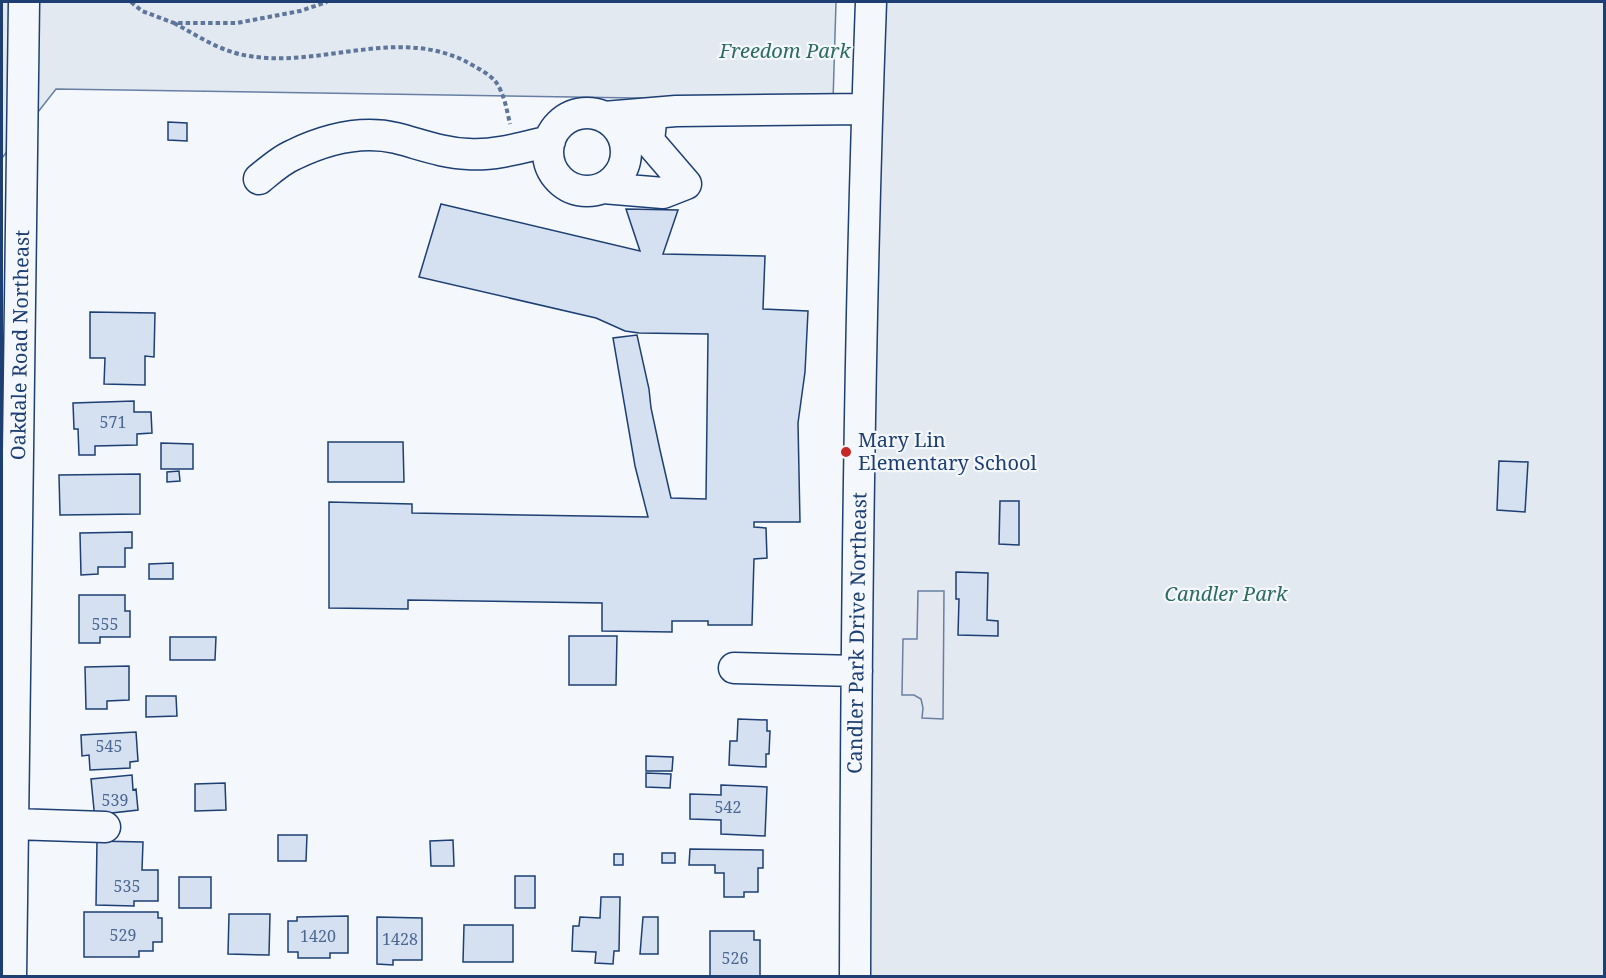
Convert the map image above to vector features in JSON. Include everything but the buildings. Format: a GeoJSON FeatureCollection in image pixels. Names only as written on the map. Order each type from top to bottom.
{"type":"FeatureCollection","features":[{"type":"Feature","properties":{"kind":"street","name":"Oakdale Road Northeast"},"geometry":{"type":"LineString","coordinates":[[11,976],[24,2]]}},
{"type":"Feature","properties":{"kind":"street","name":"Candler Park Drive Northeast"},"geometry":{"type":"LineString","coordinates":[[855,976],[856,609],[871,2]]}},
{"type":"Feature","properties":{"kind":"street"},"geometry":{"type":"LineString","coordinates":[[604,117],[616,126],[624,139],[627,154],[623,169],[614,182],[603,188],[585,192],[570,188],[557,179],[549,166],[547,150],[560,123],[574,115],[589,113],[604,117],[652,113],[867,109]]}},
{"type":"Feature","properties":{"kind":"street"},"geometry":{"type":"LineString","coordinates":[[603,188],[663,193],[686,184],[649,141],[652,113]]}},
{"type":"Feature","properties":{"kind":"street"},"geometry":{"type":"LineString","coordinates":[[259,179],[291,155],[338,138],[372,135],[395,138],[430,149],[469,154],[518,148],[550,141]]}},
{"type":"Feature","properties":{"kind":"street"},"geometry":{"type":"LineString","coordinates":[[734,668],[857,671]]}},
{"type":"Feature","properties":{"kind":"street"},"geometry":{"type":"LineString","coordinates":[[13,824],[105,827]]}},
{"type":"Feature","properties":{"kind":"path"},"geometry":{"type":"LineString","coordinates":[[131,2],[142,10],[174,23],[216,46],[248,56],[287,58],[403,46],[428,48],[451,54],[475,66],[495,82],[506,105],[510,125]]}},
{"type":"Feature","properties":{"kind":"path"},"geometry":{"type":"LineString","coordinates":[[174,23],[237,23],[327,2]]}},
{"type":"Feature","properties":{"kind":"green space","name":"Freedom Park"},"geometry":{"type":"Polygon","coordinates":[[[2,2],[836,2],[833,101],[56,89],[2,158],[2,2]]]}},
{"type":"Feature","properties":{"kind":"green space","name":"Candler Park"},"geometry":{"type":"Polygon","coordinates":[[[858,2],[1604,2],[1604,976],[844,976],[858,2]]]}},
{"type":"Feature","properties":{"kind":"shaded area"},"geometry":{"type":"Polygon","coordinates":[[[918,591],[944,591],[943,719],[922,718],[921,699],[914,695],[902,695],[903,639],[917,639],[918,591]]]}},
{"type":"Feature","properties":{"kind":"place","name":"Mary Lin Elementary School"},"geometry":{"type":"Point","coordinates":[846,452]}}]}
